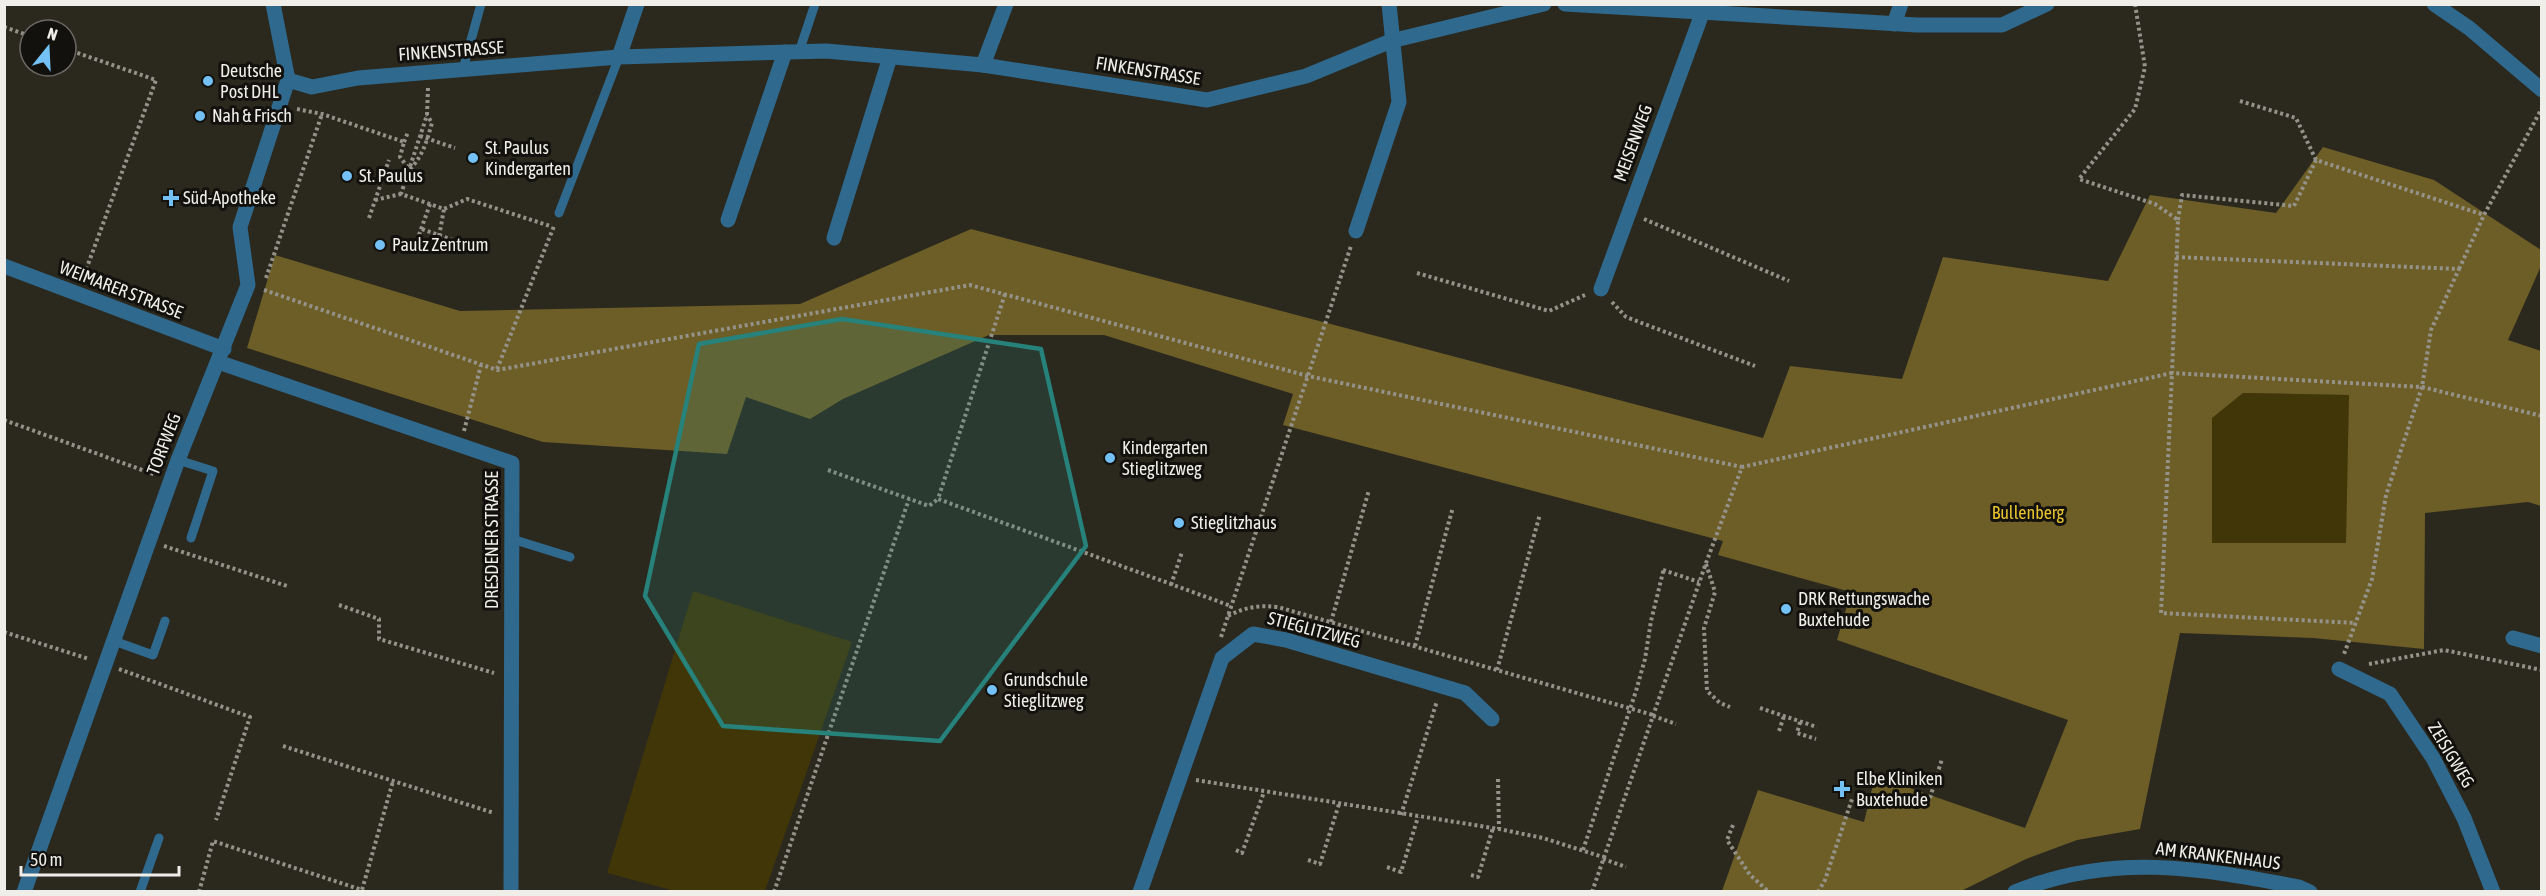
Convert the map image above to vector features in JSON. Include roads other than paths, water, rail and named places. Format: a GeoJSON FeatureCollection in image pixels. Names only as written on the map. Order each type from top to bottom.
{"type":"FeatureCollection","features":[{"type":"Feature","properties":{"kind":"street","name":"TORFWEG"},"geometry":{"type":"LineString","coordinates":[[24,891],[178,460],[221,356],[255,287],[240,227],[288,80],[273,4]]}},
{"type":"Feature","properties":{"kind":"street"},"geometry":{"type":"LineString","coordinates":[[619,57],[637,4]]}},
{"type":"Feature","properties":{"kind":"street"},"geometry":{"type":"LineString","coordinates":[[983,65],[1006,4]]}},
{"type":"Feature","properties":{"kind":"street"},"geometry":{"type":"LineString","coordinates":[[1356,231],[1399,102],[1389,4]]}},
{"type":"Feature","properties":{"kind":"street","name":"FINKENSTRASSE"},"geometry":{"type":"LineString","coordinates":[[288,80],[312,87],[358,78],[619,57],[826,51],[983,65],[1207,99],[1306,76],[1391,41],[1544,4]]}},
{"type":"Feature","properties":{"kind":"street"},"geometry":{"type":"LineString","coordinates":[[1565,4],[1657,11],[1741,9],[1894,24],[2002,25],[2047,4]]}},
{"type":"Feature","properties":{"kind":"street"},"geometry":{"type":"LineString","coordinates":[[1894,24],[1901,4]]}},
{"type":"Feature","properties":{"kind":"street"},"geometry":{"type":"LineString","coordinates":[[2434,4],[2469,28],[2541,90]]}},
{"type":"Feature","properties":{"kind":"street","name":"MEISENWEG"},"geometry":{"type":"LineString","coordinates":[[1601,289],[1702,11]]}},
{"type":"Feature","properties":{"kind":"street"},"geometry":{"type":"LineString","coordinates":[[728,220],[792,52]]}},
{"type":"Feature","properties":{"kind":"street"},"geometry":{"type":"LineString","coordinates":[[834,238],[890,57]]}},
{"type":"Feature","properties":{"kind":"street","name":"WEIMARER STRASSE"},"geometry":{"type":"LineString","coordinates":[[4,266],[77,292],[221,356]]}},
{"type":"Feature","properties":{"kind":"street","name":"DRESDENER STRASSE"},"geometry":{"type":"LineString","coordinates":[[221,356],[512,463],[511,891]]}},
{"type":"Feature","properties":{"kind":"street","name":"STIEGLITZWEG"},"geometry":{"type":"LineString","coordinates":[[1140,891],[1222,658],[1253,634],[1286,640],[1465,693],[1492,719]]}},
{"type":"Feature","properties":{"kind":"street"},"geometry":{"type":"LineString","coordinates":[[2513,638],[2541,646]]}},
{"type":"Feature","properties":{"kind":"street","name":"ZEISIGWEG"},"geometry":{"type":"LineString","coordinates":[[2339,669],[2390,694],[2433,758],[2464,818],[2493,891]]}},
{"type":"Feature","properties":{"kind":"street","name":"AM KRANKENHAUS"},"geometry":{"type":"LineString","coordinates":[[2015,891],[2081,871],[2153,866],[2227,873],[2310,891]]}},
{"type":"Feature","properties":{"kind":"lane"},"geometry":{"type":"LineString","coordinates":[[464,69],[481,4]]}},
{"type":"Feature","properties":{"kind":"lane"},"geometry":{"type":"LineString","coordinates":[[792,52],[815,4]]}},
{"type":"Feature","properties":{"kind":"lane"},"geometry":{"type":"LineString","coordinates":[[559,213],[619,57]]}},
{"type":"Feature","properties":{"kind":"lane"},"geometry":{"type":"LineString","coordinates":[[178,460],[213,471],[191,538]]}},
{"type":"Feature","properties":{"kind":"lane"},"geometry":{"type":"LineString","coordinates":[[512,539],[570,557]]}},
{"type":"Feature","properties":{"kind":"lane"},"geometry":{"type":"LineString","coordinates":[[114,641],[153,655],[165,621]]}},
{"type":"Feature","properties":{"kind":"lane"},"geometry":{"type":"LineString","coordinates":[[140,891],[159,838]]}},
{"type":"Feature","properties":{"kind":"place","name":"Deutsche Post DHL"},"geometry":{"type":"Point","coordinates":[208,81]}},
{"type":"Feature","properties":{"kind":"place","name":"Nah & Frisch"},"geometry":{"type":"Point","coordinates":[200,116]}},
{"type":"Feature","properties":{"kind":"place","name":"St. Paulus Kindergarten"},"geometry":{"type":"Point","coordinates":[473,158]}},
{"type":"Feature","properties":{"kind":"place","name":"St. Paulus"},"geometry":{"type":"Point","coordinates":[347,176]}},
{"type":"Feature","properties":{"kind":"place","name":"Süd-Apotheke"},"geometry":{"type":"Point","coordinates":[171,198]}},
{"type":"Feature","properties":{"kind":"place","name":"Paulz Zentrum"},"geometry":{"type":"Point","coordinates":[380,245]}},
{"type":"Feature","properties":{"kind":"place","name":"Kindergarten Stieglitzweg"},"geometry":{"type":"Point","coordinates":[1110,458]}},
{"type":"Feature","properties":{"kind":"place","name":"Stieglitzhaus"},"geometry":{"type":"Point","coordinates":[1179,523]}},
{"type":"Feature","properties":{"kind":"place","name":"DRK Rettungswache Buxtehude"},"geometry":{"type":"Point","coordinates":[1786,609]}},
{"type":"Feature","properties":{"kind":"place","name":"Grundschule Stieglitzweg"},"geometry":{"type":"Point","coordinates":[992,690]}},
{"type":"Feature","properties":{"kind":"place","name":"Elbe Kliniken Buxtehude"},"geometry":{"type":"Point","coordinates":[1842,789]}},
{"type":"Feature","properties":{"kind":"park label","name":"Bullenberg"},"geometry":{"type":"Point","coordinates":[2028,513]}}]}
